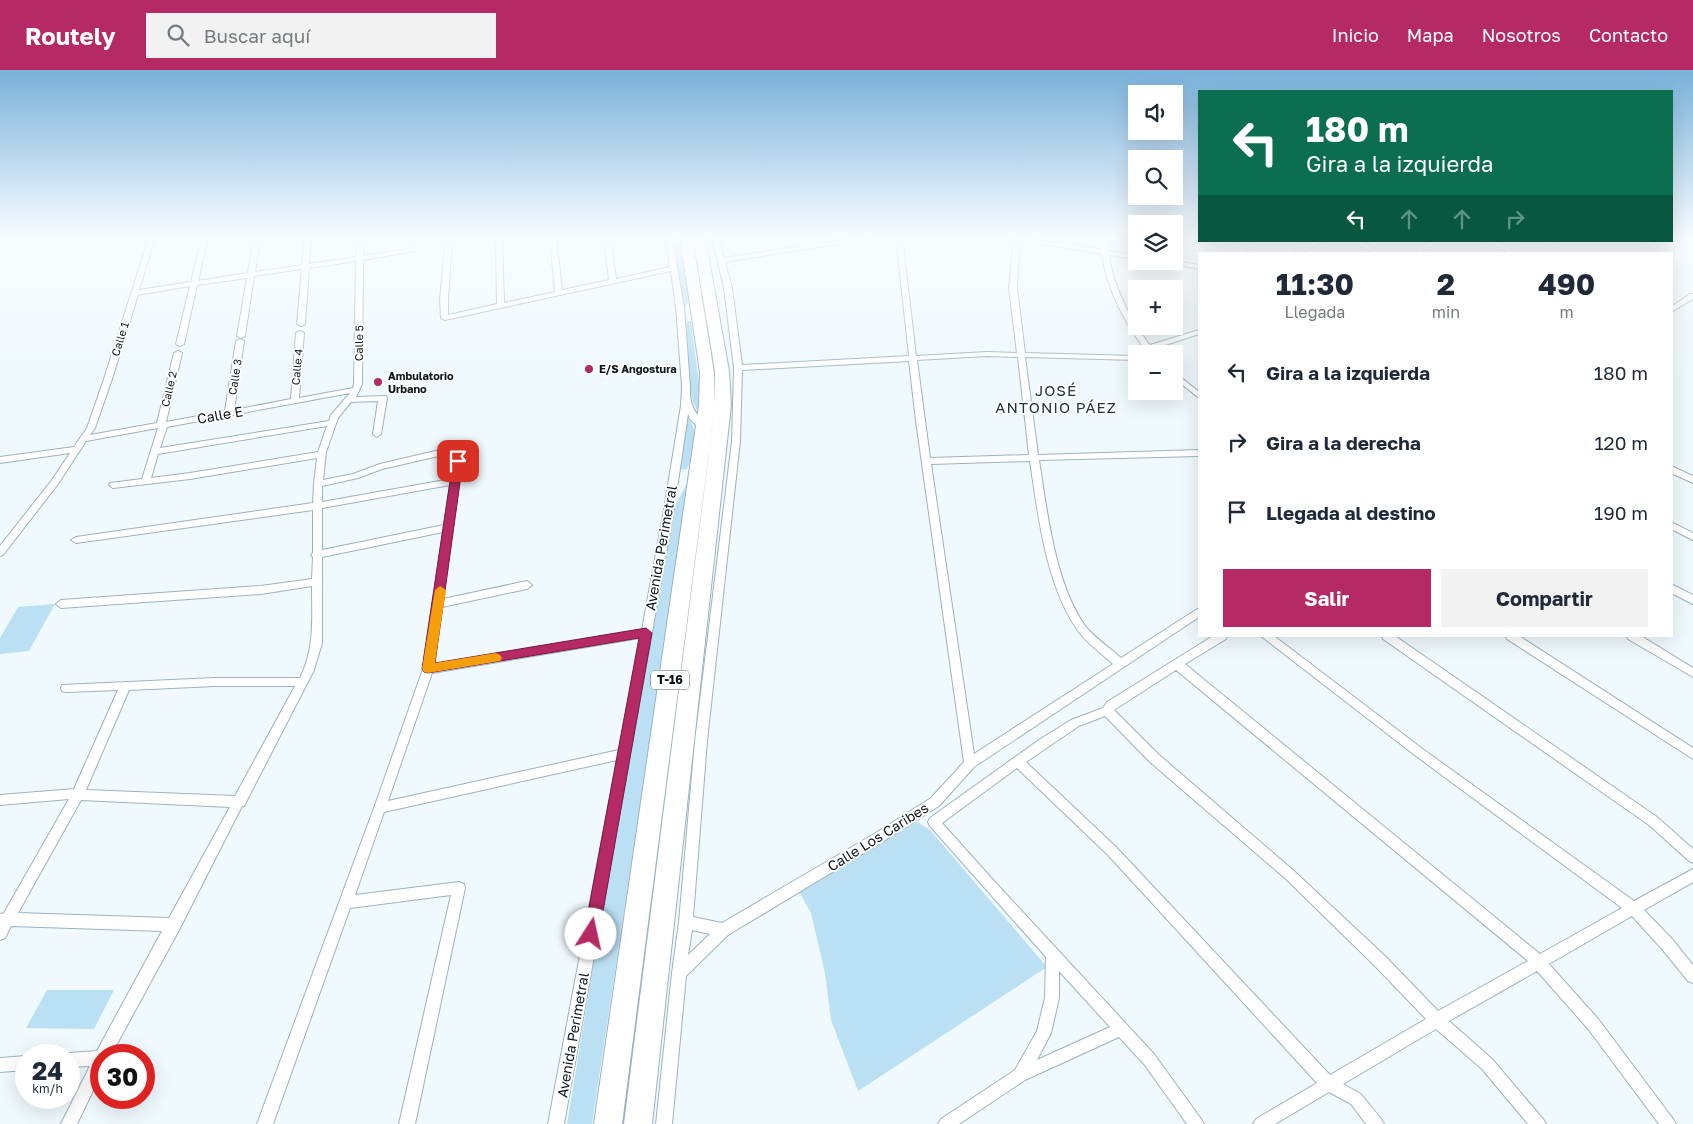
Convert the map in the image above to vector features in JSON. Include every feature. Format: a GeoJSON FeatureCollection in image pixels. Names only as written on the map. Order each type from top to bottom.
{"type":"FeatureCollection","features":[{"type":"Feature","properties":{"kind":"highway","name":"Avenida Perimetral"},"geometry":{"type":"LineString","coordinates":[[608,1124],[705,429],[707,372],[694,286]]}},
{"type":"Feature","properties":{"kind":"highway","name":"T-16"},"geometry":{"type":"LineString","coordinates":[[638,1124],[722,419],[722,371],[708,286]]}},
{"type":"Feature","properties":{"kind":"street","name":"Calle 1"},"geometry":{"type":"LineString","coordinates":[[0,553],[85,439],[105,388],[136,286]]}},
{"type":"Feature","properties":{"kind":"street"},"geometry":{"type":"LineString","coordinates":[[134,293],[179,286]]}},
{"type":"Feature","properties":{"kind":"street","name":"Calle 2"},"geometry":{"type":"LineString","coordinates":[[145,482],[162,425],[193,286]]}},
{"type":"Feature","properties":{"kind":"street","name":"Calle 3"},"geometry":{"type":"LineString","coordinates":[[229,413],[248,286]]}},
{"type":"Feature","properties":{"kind":"street","name":"Calle 4"},"geometry":{"type":"LineString","coordinates":[[295,401],[303,286]]}},
{"type":"Feature","properties":{"kind":"street","name":"Calle 5"},"geometry":{"type":"LineString","coordinates":[[353,395],[359,346],[360,286]]}},
{"type":"Feature","properties":{"kind":"street"},"geometry":{"type":"LineString","coordinates":[[445,286],[445,318],[590,286]]}},
{"type":"Feature","properties":{"kind":"street"},"geometry":{"type":"LineString","coordinates":[[500,286],[501,306]]}},
{"type":"Feature","properties":{"kind":"street"},"geometry":{"type":"LineString","coordinates":[[558,286],[559,293]]}},
{"type":"Feature","properties":{"kind":"street","name":"Avenida Perimetral"},"geometry":{"type":"LineString","coordinates":[[556,1124],[646,633],[686,398],[682,327],[676,286]]}},
{"type":"Feature","properties":{"kind":"street"},"geometry":{"type":"LineString","coordinates":[[664,1124],[686,922],[702,741],[736,442],[738,368],[728,286]]}},
{"type":"Feature","properties":{"kind":"street"},"geometry":{"type":"LineString","coordinates":[[905,286],[926,461],[970,763]]}},
{"type":"Feature","properties":{"kind":"street"},"geometry":{"type":"LineString","coordinates":[[1014,286],[1034,459],[1045,529],[1059,581],[1068,603],[1083,630],[1119,663]]}},
{"type":"Feature","properties":{"kind":"street"},"geometry":{"type":"LineString","coordinates":[[1114,286],[1135,331],[1146,345]]}},
{"type":"Feature","properties":{"kind":"street"},"geometry":{"type":"LineString","coordinates":[[682,327],[695,293]]}},
{"type":"Feature","properties":{"kind":"street"},"geometry":{"type":"LineString","coordinates":[[1673,309],[1693,296]]}},
{"type":"Feature","properties":{"kind":"street"},"geometry":{"type":"LineString","coordinates":[[1165,345],[1198,332]]}},
{"type":"Feature","properties":{"kind":"street"},"geometry":{"type":"LineString","coordinates":[[738,368],[913,359],[937,356],[1021,354],[1128,358]]}},
{"type":"Feature","properties":{"kind":"street"},"geometry":{"type":"LineString","coordinates":[[1183,382],[1198,395]]}},
{"type":"Feature","properties":{"kind":"street"},"geometry":{"type":"LineString","coordinates":[[109,1044],[240,802],[303,682],[314,656],[316,643],[317,506],[322,454],[332,422],[338,411],[353,395]]}},
{"type":"Feature","properties":{"kind":"street","name":"Calle E"},"geometry":{"type":"LineString","coordinates":[[85,439],[295,401],[353,395],[383,398],[377,434]]}},
{"type":"Feature","properties":{"kind":"street"},"geometry":{"type":"LineString","coordinates":[[686,398],[691,412],[705,429]]}},
{"type":"Feature","properties":{"kind":"street"},"geometry":{"type":"LineString","coordinates":[[154,452],[332,422]]}},
{"type":"Feature","properties":{"kind":"street"},"geometry":{"type":"LineString","coordinates":[[265,1124],[380,808],[428,669],[461,448],[318,484]]}},
{"type":"Feature","properties":{"kind":"street"},"geometry":{"type":"LineString","coordinates":[[0,460],[78,449]]}},
{"type":"Feature","properties":{"kind":"street"},"geometry":{"type":"LineString","coordinates":[[926,461],[1198,453]]}},
{"type":"Feature","properties":{"kind":"street"},"geometry":{"type":"LineString","coordinates":[[113,485],[145,482],[322,454]]}},
{"type":"Feature","properties":{"kind":"street"},"geometry":{"type":"LineString","coordinates":[[1673,471],[1693,480]]}},
{"type":"Feature","properties":{"kind":"street"},"geometry":{"type":"LineString","coordinates":[[76,540],[317,506],[455,481]]}},
{"type":"Feature","properties":{"kind":"street"},"geometry":{"type":"LineString","coordinates":[[1673,526],[1693,537]]}},
{"type":"Feature","properties":{"kind":"street"},"geometry":{"type":"LineString","coordinates":[[316,555],[449,527]]}},
{"type":"Feature","properties":{"kind":"street"},"geometry":{"type":"LineString","coordinates":[[61,604],[261,590],[316,582]]}},
{"type":"Feature","properties":{"kind":"street"},"geometry":{"type":"LineString","coordinates":[[438,604],[528,585]]}},
{"type":"Feature","properties":{"kind":"street"},"geometry":{"type":"LineString","coordinates":[[1673,589],[1693,600]]}},
{"type":"Feature","properties":{"kind":"street","name":"Calle Los Caribes"},"geometry":{"type":"LineString","coordinates":[[679,973],[723,930],[935,802],[970,763],[1198,613]]}},
{"type":"Feature","properties":{"kind":"street"},"geometry":{"type":"LineString","coordinates":[[428,669],[646,633]]}},
{"type":"Feature","properties":{"kind":"street"},"geometry":{"type":"LineString","coordinates":[[1196,1124],[1149,1059],[934,822],[1043,743],[1075,723],[1108,710],[1111,705],[1220,637]]}},
{"type":"Feature","properties":{"kind":"street"},"geometry":{"type":"LineString","coordinates":[[1267,637],[1420,753],[1635,910],[1667,944],[1693,976]]}},
{"type":"Feature","properties":{"kind":"street"},"geometry":{"type":"LineString","coordinates":[[1388,637],[1653,821],[1693,857]]}},
{"type":"Feature","properties":{"kind":"street"},"geometry":{"type":"LineString","coordinates":[[1512,637],[1693,754]]}},
{"type":"Feature","properties":{"kind":"street"},"geometry":{"type":"LineString","coordinates":[[1634,637],[1693,673]]}},
{"type":"Feature","properties":{"kind":"street"},"geometry":{"type":"LineString","coordinates":[[1177,664],[1539,962],[1594,1025],[1668,1124]]}},
{"type":"Feature","properties":{"kind":"street"},"geometry":{"type":"LineString","coordinates":[[66,688],[303,682]]}},
{"type":"Feature","properties":{"kind":"street"},"geometry":{"type":"LineString","coordinates":[[0,933],[4,919],[78,794],[125,686]]}},
{"type":"Feature","properties":{"kind":"street"},"geometry":{"type":"LineString","coordinates":[[1108,710],[1162,764],[1228,824],[1290,875],[1380,961],[1437,1020],[1487,1064],[1538,1124]]}},
{"type":"Feature","properties":{"kind":"street"},"geometry":{"type":"LineString","coordinates":[[380,808],[624,754]]}},
{"type":"Feature","properties":{"kind":"street"},"geometry":{"type":"LineString","coordinates":[[1019,762],[1112,851],[1328,1084],[1356,1099],[1376,1124]]}},
{"type":"Feature","properties":{"kind":"street"},"geometry":{"type":"LineString","coordinates":[[0,800],[78,794],[240,802]]}},
{"type":"Feature","properties":{"kind":"street"},"geometry":{"type":"LineString","coordinates":[[1260,1124],[1437,1020],[1635,910],[1693,875]]}},
{"type":"Feature","properties":{"kind":"street"},"geometry":{"type":"LineString","coordinates":[[346,902],[459,888],[407,1124]]}},
{"type":"Feature","properties":{"kind":"street"},"geometry":{"type":"LineString","coordinates":[[4,919],[174,926]]}},
{"type":"Feature","properties":{"kind":"street"},"geometry":{"type":"LineString","coordinates":[[686,922],[723,930]]}},
{"type":"Feature","properties":{"kind":"street"},"geometry":{"type":"LineString","coordinates":[[1020,1076],[1044,1033],[1052,998],[1054,956]]}},
{"type":"Feature","properties":{"kind":"street"},"geometry":{"type":"LineString","coordinates":[[946,1124],[1020,1076],[1121,1029]]}},
{"type":"Feature","properties":{"kind":"street"},"geometry":{"type":"LineString","coordinates":[[0,1064],[15,1063]]}},
{"type":"Feature","properties":{"kind":"street"},"geometry":{"type":"LineString","coordinates":[[68,1124],[90,1081]]}},
{"type":"Feature","properties":{"kind":"shaded area"},"geometry":{"type":"Polygon","coordinates":[[[682,286],[687,286],[689,297],[688,303],[685,306],[682,286]]]}},
{"type":"Feature","properties":{"kind":"shaded area"},"geometry":{"type":"Polygon","coordinates":[[[687,321],[691,321],[699,384],[698,411],[692,397],[688,372],[684,328],[687,321]]]}},
{"type":"Feature","properties":{"kind":"shaded area"},"geometry":{"type":"Polygon","coordinates":[[[687,418],[694,429],[695,442],[687,469],[680,470],[687,418]]]}},
{"type":"Feature","properties":{"kind":"shaded area"},"geometry":{"type":"Polygon","coordinates":[[[689,480],[592,1124],[567,1124],[634,719],[673,509],[689,480]]]}},
{"type":"Feature","properties":{"kind":"shaded area"},"geometry":{"type":"Polygon","coordinates":[[[55,604],[29,651],[0,654],[0,638],[18,607],[55,604]]]}},
{"type":"Feature","properties":{"kind":"shaded area"},"geometry":{"type":"Polygon","coordinates":[[[917,822],[930,830],[1047,967],[858,1091],[831,1020],[825,973],[811,913],[797,888],[891,828],[917,822]]]}},
{"type":"Feature","properties":{"kind":"shaded area"},"geometry":{"type":"Polygon","coordinates":[[[47,990],[114,990],[94,1029],[26,1028],[47,990]]]}},
{"type":"Feature","properties":{"kind":"slow traffic"},"geometry":{"type":"LineString","coordinates":[[440,590],[428,669],[496,658]]}},
{"type":"Feature","properties":{"kind":"place","name":"E/S Angostura"},"geometry":{"type":"Point","coordinates":[589,369]}},
{"type":"Feature","properties":{"kind":"place","name":"Ambulatorio Urbano"},"geometry":{"type":"Point","coordinates":[378,382]}},
{"type":"Feature","properties":{"kind":"district","name":"JOSÉ ANTONIO PÁEZ"},"geometry":{"type":"Point","coordinates":[1056,400]}},
{"type":"Feature","properties":{"kind":"route"},"geometry":{"type":"LineString","coordinates":[[458,461],[428,669],[646,633],[591,934]]}}]}
